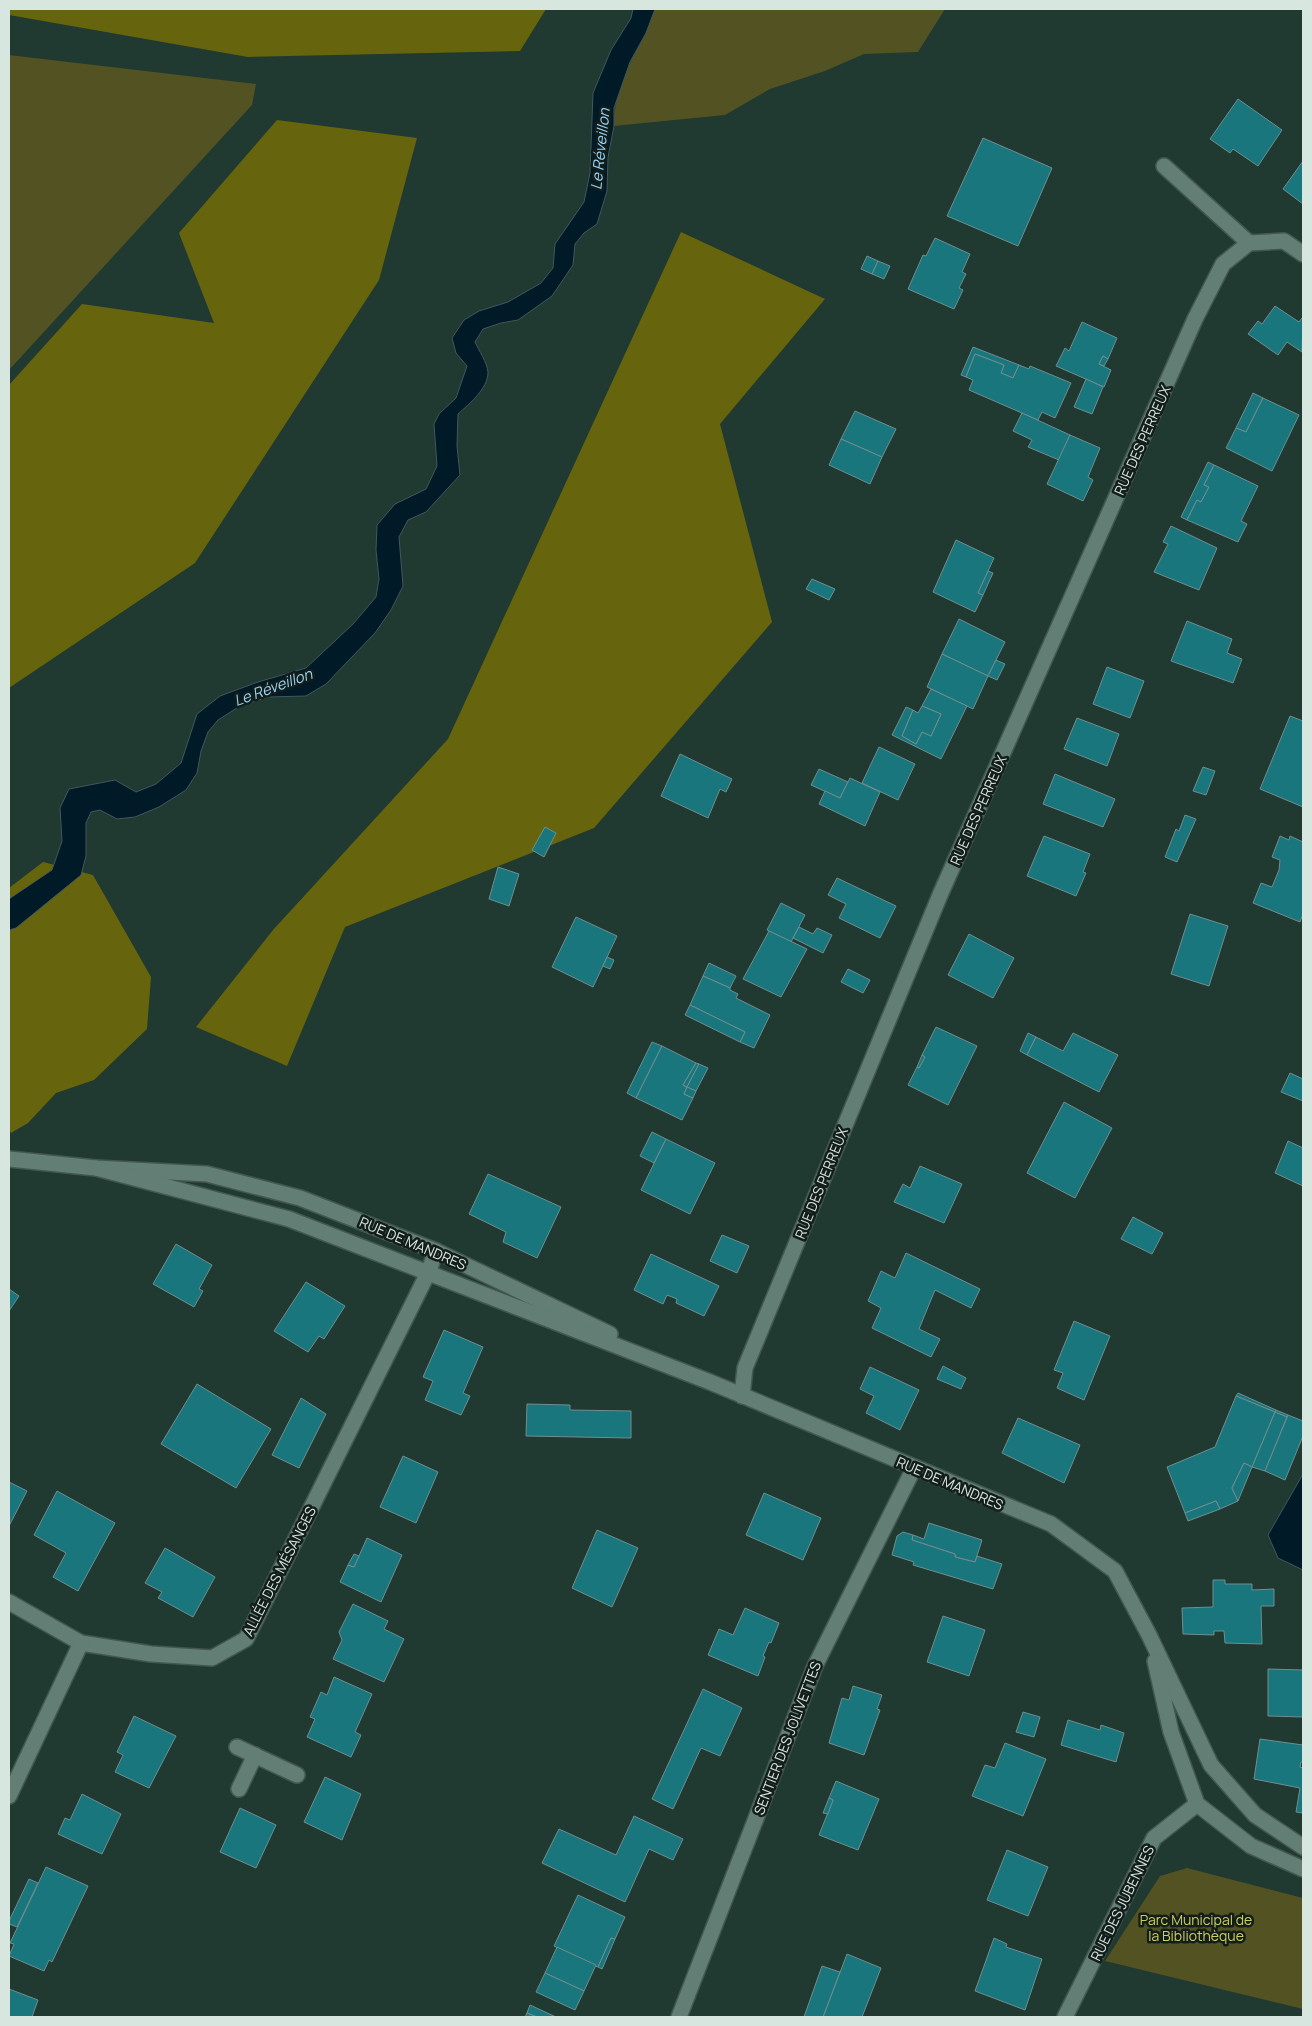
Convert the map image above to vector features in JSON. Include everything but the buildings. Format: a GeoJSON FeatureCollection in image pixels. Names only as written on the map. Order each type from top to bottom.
{"type":"FeatureCollection","features":[{"type":"Feature","properties":{"kind":"street"},"geometry":{"type":"LineString","coordinates":[[1164,166],[1250,243],[1284,241],[1303,254]]}},
{"type":"Feature","properties":{"kind":"street","name":"RUE DES PERREUX"},"geometry":{"type":"LineString","coordinates":[[742,1396],[746,1368],[940,895],[1195,320],[1223,264],[1250,243]]}},
{"type":"Feature","properties":{"kind":"street","name":"RUE DE MANDRES"},"geometry":{"type":"LineString","coordinates":[[9,1159],[96,1168],[207,1174],[300,1198],[436,1251],[742,1396],[1051,1524],[1115,1572],[1149,1635],[1211,1765],[1255,1815],[1303,1847]]}},
{"type":"Feature","properties":{"kind":"street","name":"RUE DE MANDRES"},"geometry":{"type":"LineString","coordinates":[[96,1168],[289,1219],[710,1382]]}},
{"type":"Feature","properties":{"kind":"street","name":"ALLÉE DES MÉSANGES"},"geometry":{"type":"LineString","coordinates":[[9,1602],[81,1642],[152,1654],[212,1658],[246,1639],[428,1273],[436,1251]]}},
{"type":"Feature","properties":{"kind":"street","name":"SENTIER DES JOLIVETTES"},"geometry":{"type":"LineString","coordinates":[[679,2017],[815,1666],[914,1468]]}},
{"type":"Feature","properties":{"kind":"street","name":"RUE DE MANDRES"},"geometry":{"type":"LineString","coordinates":[[1149,1635],[1171,1732],[1196,1804]]}},
{"type":"Feature","properties":{"kind":"street"},"geometry":{"type":"LineString","coordinates":[[9,1796],[81,1642]]}},
{"type":"Feature","properties":{"kind":"street"},"geometry":{"type":"LineString","coordinates":[[237,1747],[297,1775]]}},
{"type":"Feature","properties":{"kind":"street"},"geometry":{"type":"LineString","coordinates":[[239,1789],[255,1755]]}},
{"type":"Feature","properties":{"kind":"street"},"geometry":{"type":"LineString","coordinates":[[1196,1804],[1250,1846],[1303,1869]]}},
{"type":"Feature","properties":{"kind":"street","name":"RUE DES JUBENNES"},"geometry":{"type":"LineString","coordinates":[[1066,2017],[1154,1838],[1196,1804]]}},
{"type":"Feature","properties":{"kind":"green space"},"geometry":{"type":"Polygon","coordinates":[[[655,9],[945,9],[918,52],[864,54],[825,71],[770,89],[725,115],[614,126],[618,95],[655,9]]]}},
{"type":"Feature","properties":{"kind":"green space"},"geometry":{"type":"Polygon","coordinates":[[[9,55],[256,84],[252,105],[9,370],[9,55]]]}},
{"type":"Feature","properties":{"kind":"green space","name":"Parc Municipal de la Bibliothèque"},"geometry":{"type":"Polygon","coordinates":[[[1187,1868],[1303,1898],[1303,2009],[1105,1961],[1160,1876],[1187,1868]]]}},
{"type":"Feature","properties":{"kind":"shaded area"},"geometry":{"type":"Polygon","coordinates":[[[9,9],[546,9],[520,51],[248,57],[9,15],[9,9]]]}},
{"type":"Feature","properties":{"kind":"shaded area"},"geometry":{"type":"Polygon","coordinates":[[[277,120],[417,138],[379,280],[195,563],[9,688],[9,385],[82,304],[214,323],[179,233],[277,120]]]}},
{"type":"Feature","properties":{"kind":"shaded area"},"geometry":{"type":"Polygon","coordinates":[[[681,232],[825,299],[720,424],[772,622],[594,828],[345,927],[287,1066],[196,1027],[273,930],[448,739],[681,232]]]}},
{"type":"Feature","properties":{"kind":"shaded area"},"geometry":{"type":"Polygon","coordinates":[[[43,862],[93,875],[151,977],[147,1029],[94,1080],[56,1093],[28,1123],[11,1133],[9,1130],[9,888],[43,862]]]}},
{"type":"Feature","properties":{"kind":"water","name":"Le Réveillon"},"geometry":{"type":"Polygon","coordinates":[[[633,9],[655,9],[646,33],[630,62],[614,108],[614,126],[608,157],[607,191],[597,224],[584,233],[575,244],[573,265],[552,296],[518,320],[483,329],[475,342],[485,360],[488,372],[485,384],[481,390],[458,414],[457,446],[460,475],[426,512],[408,520],[399,537],[403,586],[391,610],[375,633],[326,684],[306,696],[268,697],[240,706],[218,720],[208,732],[201,751],[197,773],[186,790],[159,807],[135,817],[117,819],[100,810],[91,812],[86,823],[86,856],[81,875],[16,928],[9,930],[9,899],[52,870],[62,841],[60,808],[69,789],[115,780],[136,792],[156,784],[181,763],[197,714],[220,696],[258,682],[306,668],[353,624],[376,597],[379,579],[376,550],[377,525],[395,504],[426,489],[437,466],[434,424],[439,414],[456,398],[467,366],[456,353],[452,338],[464,320],[479,311],[508,302],[541,283],[553,268],[555,244],[584,202],[590,173],[593,93],[611,50],[631,18],[633,9]]]}},
{"type":"Feature","properties":{"kind":"water"},"geometry":{"type":"Polygon","coordinates":[[[1303,1474],[1303,1570],[1278,1558],[1268,1535],[1303,1474]]]}}]}
